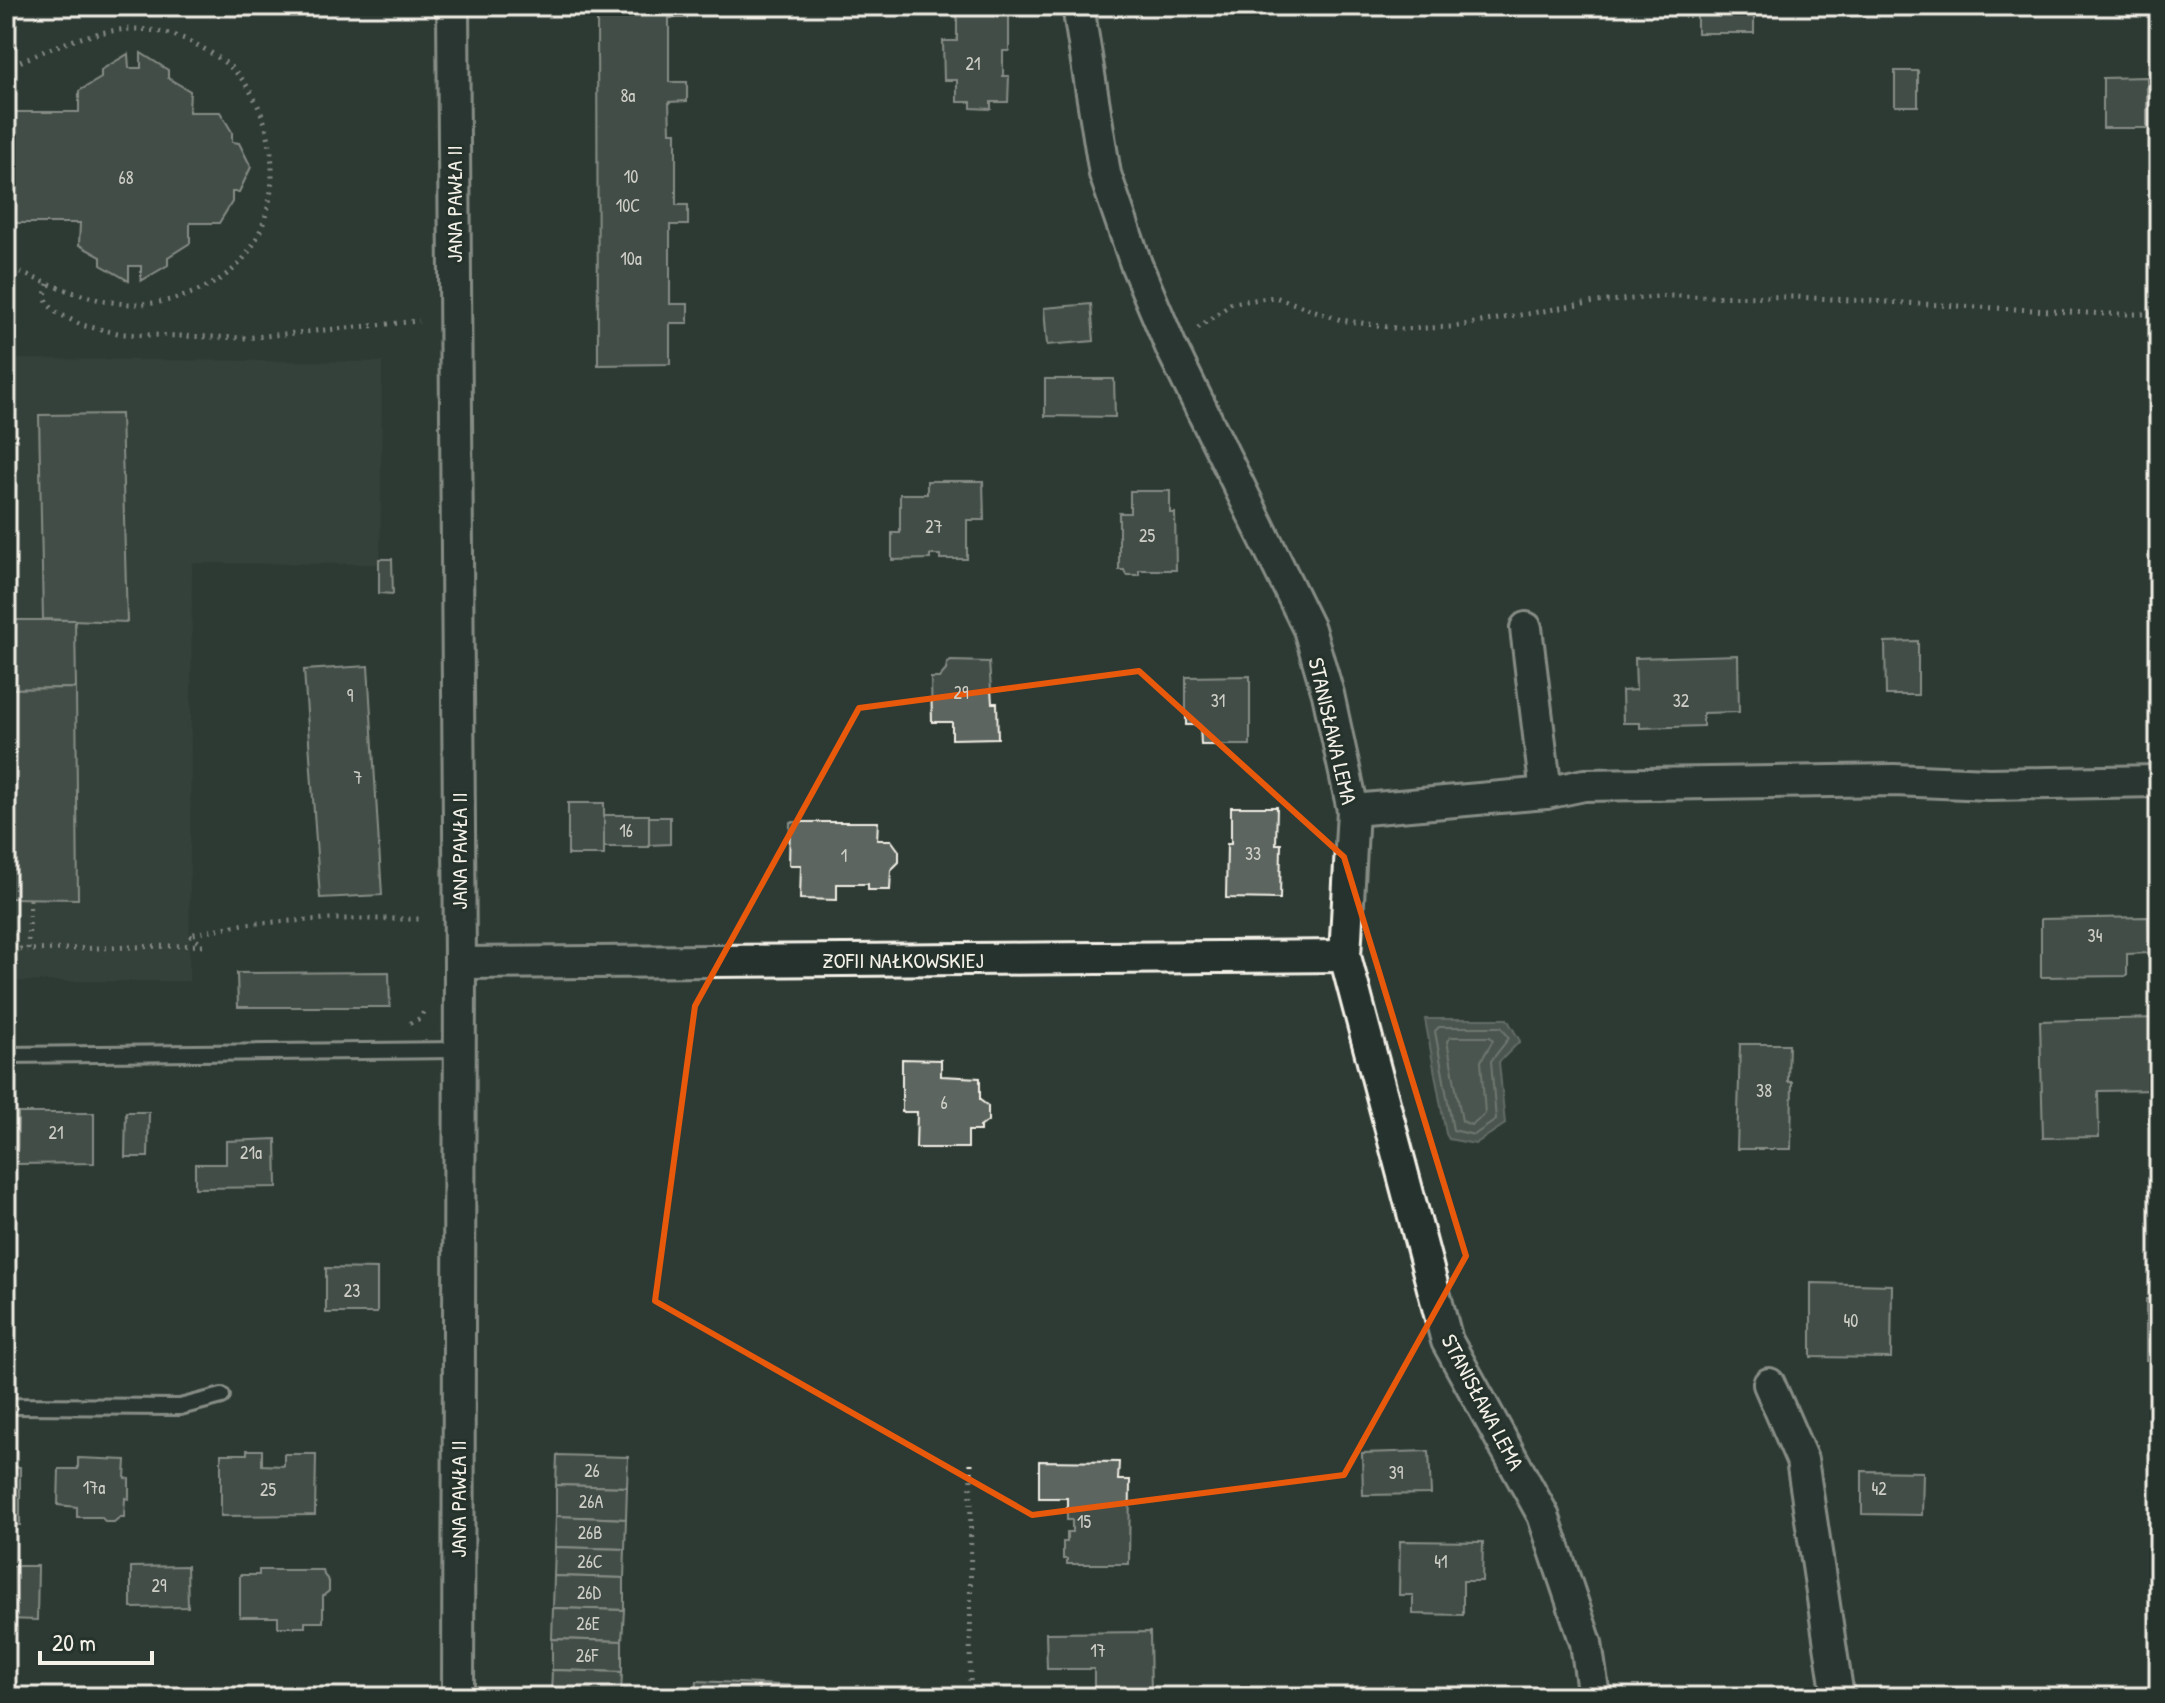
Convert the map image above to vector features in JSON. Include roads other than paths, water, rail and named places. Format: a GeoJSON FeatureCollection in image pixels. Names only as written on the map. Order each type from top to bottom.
{"type":"FeatureCollection","features":[{"type":"Feature","properties":{"kind":"street","name":"JANA PAWŁA II"},"geometry":{"type":"LineString","coordinates":[[453,6],[460,963],[458,1697]]}},
{"type":"Feature","properties":{"kind":"street","name":"STANISŁAWA LEMA"},"geometry":{"type":"LineString","coordinates":[[1078,6],[1105,174],[1136,264],[1171,347],[1309,629],[1328,694],[1353,810],[1345,956],[1447,1341],[1543,1515],[1586,1643],[1594,1697]]}},
{"type":"Feature","properties":{"kind":"street"},"geometry":{"type":"LineString","coordinates":[[1526,628],[1546,793]]}},
{"type":"Feature","properties":{"kind":"street"},"geometry":{"type":"LineString","coordinates":[[1353,810],[1546,793],[1599,784],[1894,780],[1989,784],[2159,781]]}},
{"type":"Feature","properties":{"kind":"street","name":"ZOFII NAŁKOWSKIEJ"},"geometry":{"type":"LineString","coordinates":[[460,963],[1345,956]]}},
{"type":"Feature","properties":{"kind":"street"},"geometry":{"type":"LineString","coordinates":[[1769,1384],[1802,1460],[1838,1697]]}},
{"type":"Feature","properties":{"kind":"lane"},"geometry":{"type":"LineString","coordinates":[[6,1055],[459,1050]]}},
{"type":"Feature","properties":{"kind":"lane"},"geometry":{"type":"LineString","coordinates":[[6,1402],[14,1406],[180,1407],[222,1396]]}},
{"type":"Feature","properties":{"kind":"water"},"geometry":{"type":"Polygon","coordinates":[[[1425,1019],[1507,1019],[1520,1041],[1499,1062],[1505,1124],[1475,1144],[1449,1139],[1446,1134],[1425,1019]]]}}]}
